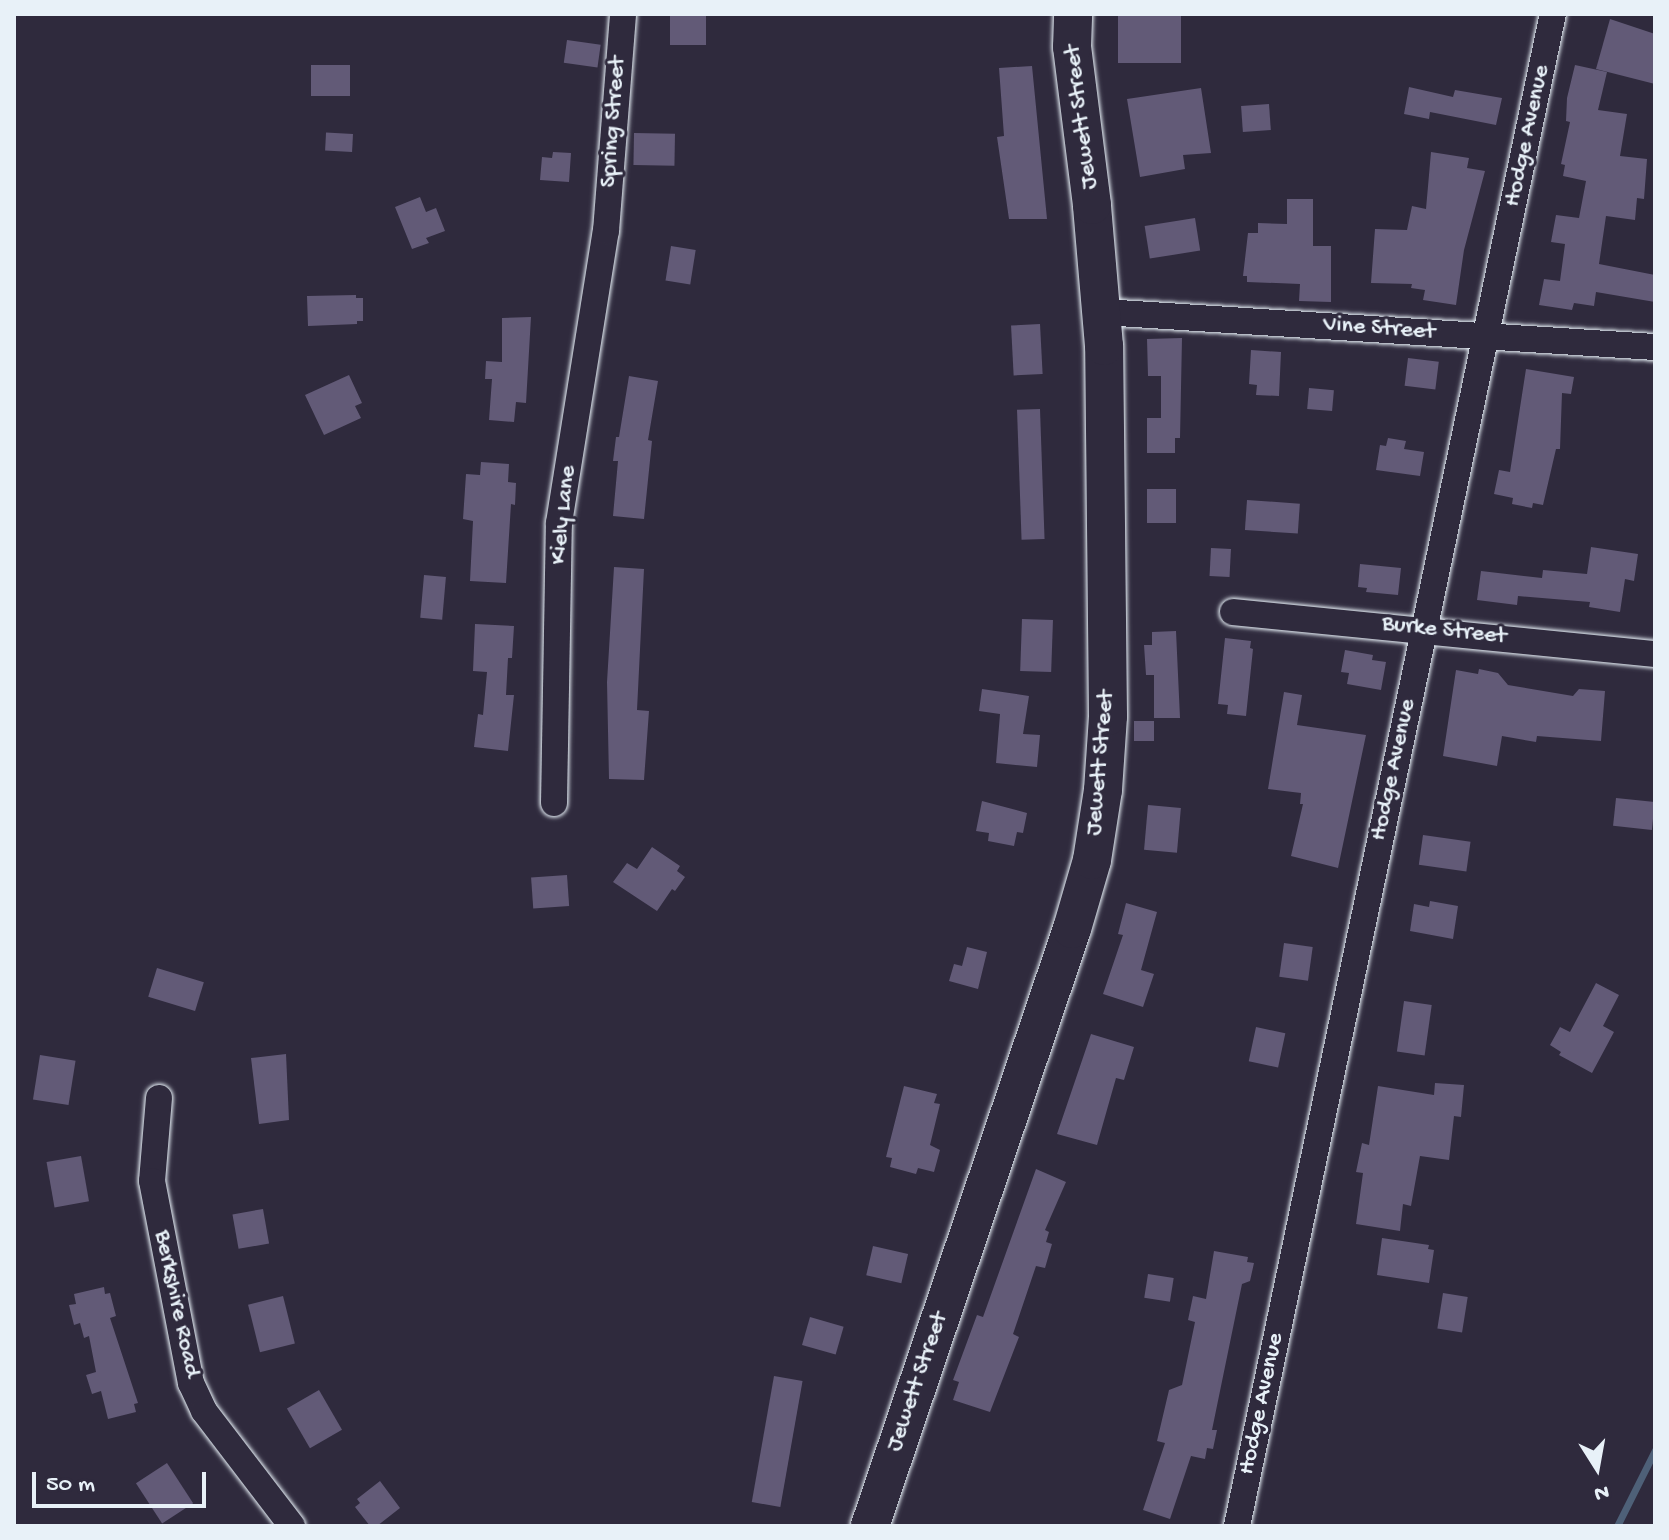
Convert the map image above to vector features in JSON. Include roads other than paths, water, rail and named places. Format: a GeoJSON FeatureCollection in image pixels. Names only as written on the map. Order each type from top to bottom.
{"type":"FeatureCollection","features":[{"type":"Feature","properties":{"kind":"street","name":"Spring Street"},"geometry":{"type":"LineString","coordinates":[[606,231],[623,14]]}},
{"type":"Feature","properties":{"kind":"street","name":"Jewett Street"},"geometry":{"type":"LineString","coordinates":[[870,1526],[1072,929],[1092,860],[1103,790],[1108,716],[1103,312],[1072,47],[1073,14]]}},
{"type":"Feature","properties":{"kind":"street","name":"Hodge Avenue"},"geometry":{"type":"LineString","coordinates":[[1237,1526],[1553,14]]}},
{"type":"Feature","properties":{"kind":"street","name":"Kiely Lane"},"geometry":{"type":"LineString","coordinates":[[554,803],[559,523],[606,231]]}},
{"type":"Feature","properties":{"kind":"street","name":"Vine Street"},"geometry":{"type":"LineString","coordinates":[[1103,312],[1655,347]]}},
{"type":"Feature","properties":{"kind":"street","name":"Burke Street"},"geometry":{"type":"LineString","coordinates":[[1233,612],[1423,628],[1655,654]]}},
{"type":"Feature","properties":{"kind":"street","name":"Berkshire Road"},"geometry":{"type":"LineString","coordinates":[[159,1098],[152,1181],[191,1383],[204,1411],[292,1526]]}},
{"type":"Feature","properties":{"kind":"waterway"},"geometry":{"type":"LineString","coordinates":[[1617,1526],[1655,1450]]}}]}
